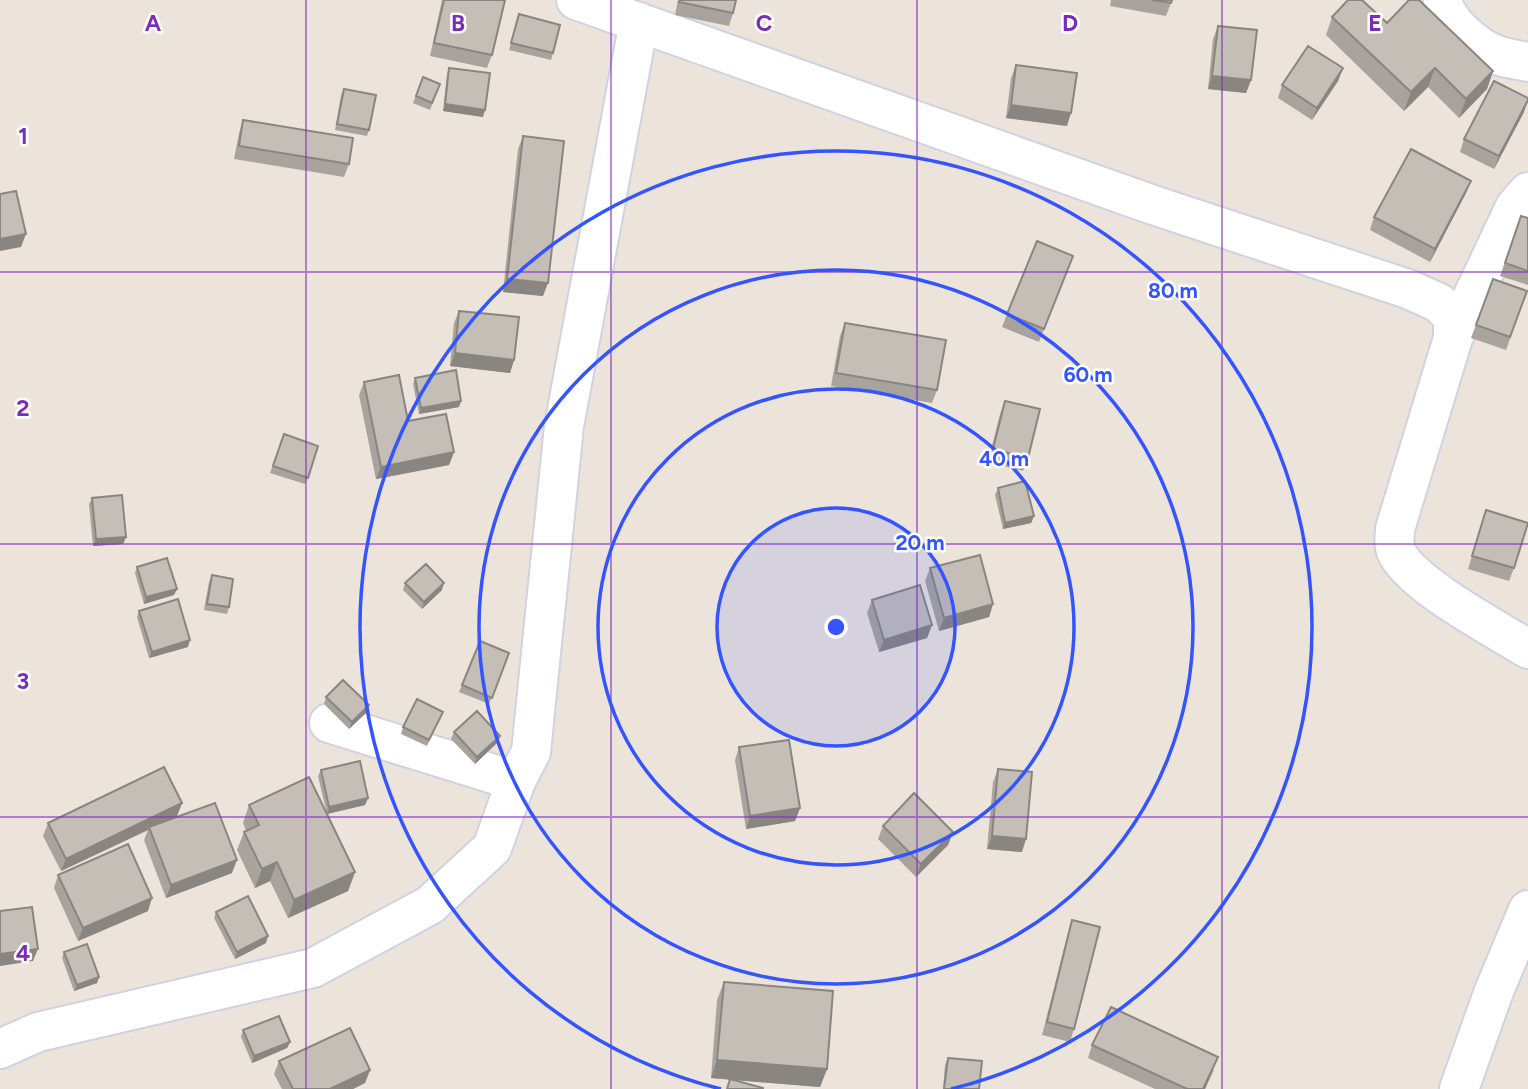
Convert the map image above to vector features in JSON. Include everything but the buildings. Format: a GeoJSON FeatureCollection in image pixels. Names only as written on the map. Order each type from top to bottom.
{"type":"FeatureCollection","features":[{"type":"Feature","properties":{"kind":"street"},"geometry":{"type":"LineString","coordinates":[[576,0],[1153,205],[1408,289],[1439,303],[1452,317],[1452,338]]}},
{"type":"Feature","properties":{"kind":"street"},"geometry":{"type":"LineString","coordinates":[[1443,0],[1444,10],[1468,37],[1499,56],[1528,62]]}},
{"type":"Feature","properties":{"kind":"street"},"geometry":{"type":"LineString","coordinates":[[0,1049],[37,1032],[313,968],[430,905],[492,848],[516,781],[531,752],[564,426],[639,22]]}},
{"type":"Feature","properties":{"kind":"street"},"geometry":{"type":"LineString","coordinates":[[1528,192],[1515,207],[1452,338],[1395,529],[1395,549],[1409,569],[1440,593],[1528,649]]}},
{"type":"Feature","properties":{"kind":"street"},"geometry":{"type":"LineString","coordinates":[[329,723],[516,781]]}},
{"type":"Feature","properties":{"kind":"street"},"geometry":{"type":"LineString","coordinates":[[1459,1089],[1494,991],[1528,909]]}}]}
